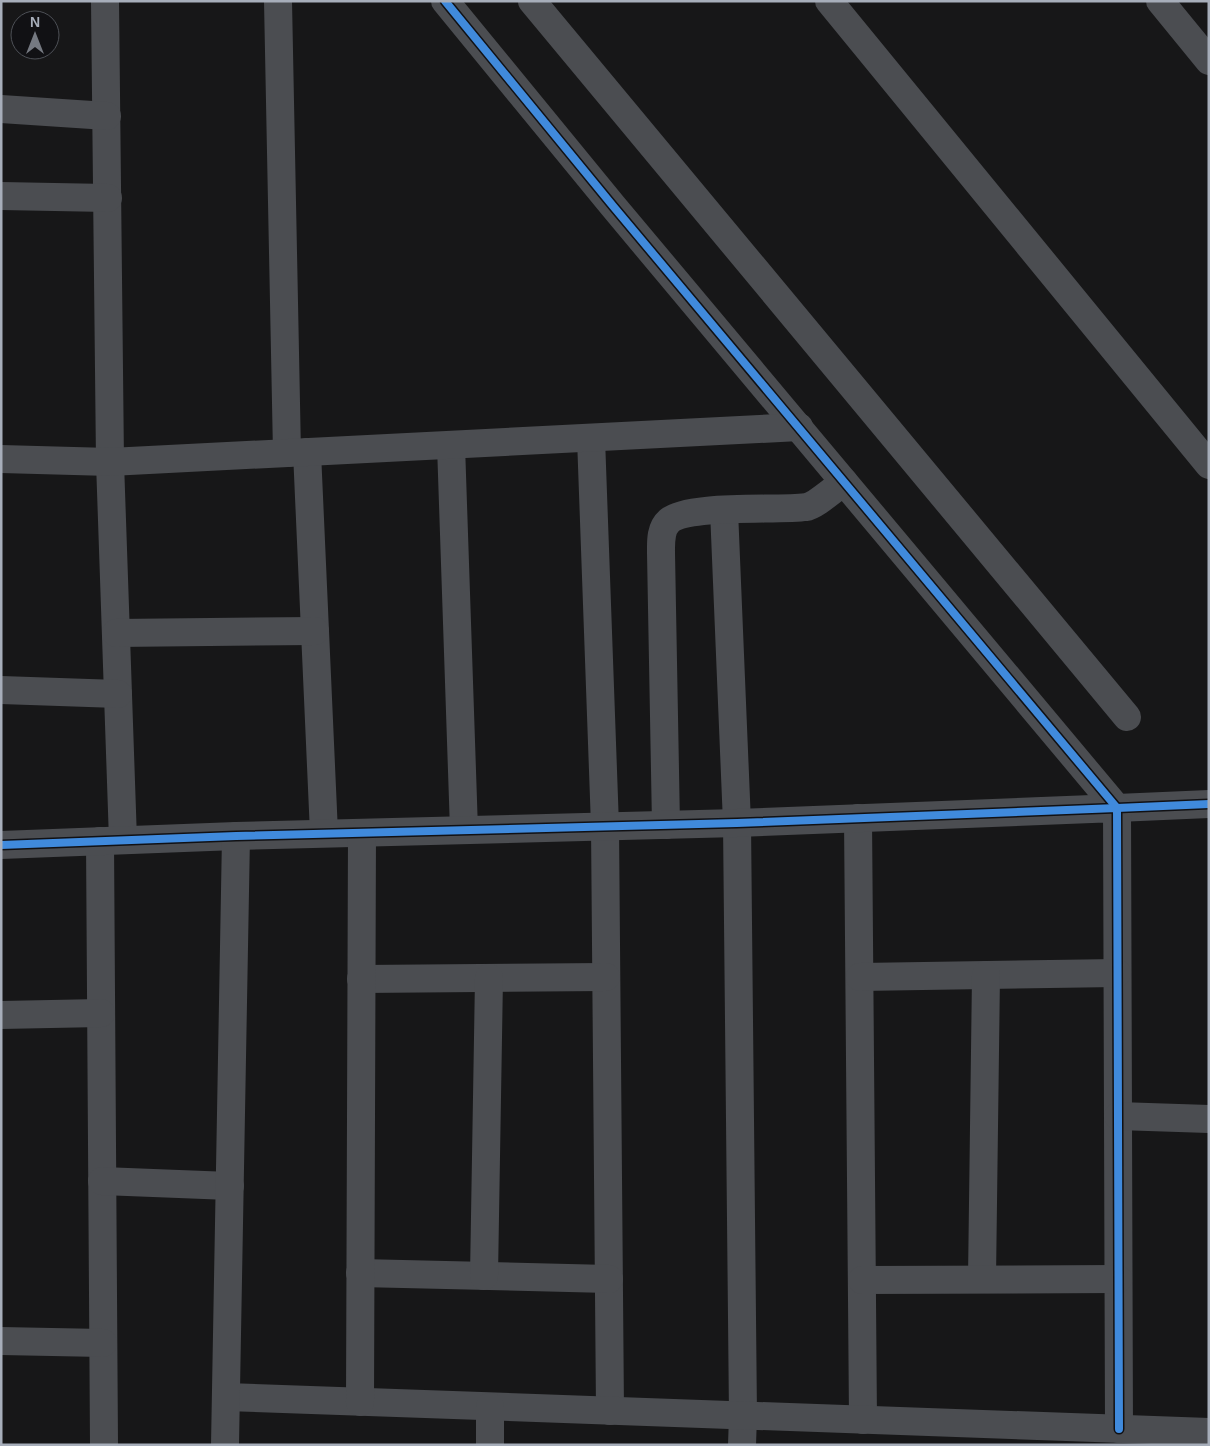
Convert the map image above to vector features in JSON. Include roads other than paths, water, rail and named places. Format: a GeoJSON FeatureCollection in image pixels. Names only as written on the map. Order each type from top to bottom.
{"type":"FeatureCollection","features":[{"type":"Feature","properties":{"kind":"street"},"geometry":{"type":"LineString","coordinates":[[104,1445],[101,1013],[118,694],[110,462],[106,1]]}},
{"type":"Feature","properties":{"kind":"street"},"geometry":{"type":"LineString","coordinates":[[278,1],[297,453],[315,631],[324,833]]}},
{"type":"Feature","properties":{"kind":"street"},"geometry":{"type":"LineString","coordinates":[[445,1],[613,206],[1117,808],[1119,1429]]}},
{"type":"Feature","properties":{"kind":"street"},"geometry":{"type":"LineString","coordinates":[[532,1],[1127,717]]}},
{"type":"Feature","properties":{"kind":"street"},"geometry":{"type":"LineString","coordinates":[[829,1],[1209,465]]}},
{"type":"Feature","properties":{"kind":"street"},"geometry":{"type":"LineString","coordinates":[[1160,1],[1209,60]]}},
{"type":"Feature","properties":{"kind":"street"},"geometry":{"type":"LineString","coordinates":[[1,108],[107,116]]}},
{"type":"Feature","properties":{"kind":"street"},"geometry":{"type":"LineString","coordinates":[[1,196],[108,198]]}},
{"type":"Feature","properties":{"kind":"street"},"geometry":{"type":"LineString","coordinates":[[1,459],[110,462],[798,427]]}},
{"type":"Feature","properties":{"kind":"street"},"geometry":{"type":"LineString","coordinates":[[591,438],[605,826],[610,1411]]}},
{"type":"Feature","properties":{"kind":"street"},"geometry":{"type":"LineString","coordinates":[[451,445],[464,830]]}},
{"type":"Feature","properties":{"kind":"street"},"geometry":{"type":"LineString","coordinates":[[666,825],[661,537],[664,527],[669,520],[680,515],[724,510],[808,507],[844,482]]}},
{"type":"Feature","properties":{"kind":"street"},"geometry":{"type":"LineString","coordinates":[[724,510],[737,823],[742,1445]]}},
{"type":"Feature","properties":{"kind":"street"},"geometry":{"type":"LineString","coordinates":[[116,633],[315,631]]}},
{"type":"Feature","properties":{"kind":"street"},"geometry":{"type":"LineString","coordinates":[[1,690],[118,694]]}},
{"type":"Feature","properties":{"kind":"street"},"geometry":{"type":"LineString","coordinates":[[1,844],[324,833],[737,823],[1209,804]]}},
{"type":"Feature","properties":{"kind":"street"},"geometry":{"type":"LineString","coordinates":[[858,818],[863,1420]]}},
{"type":"Feature","properties":{"kind":"street"},"geometry":{"type":"LineString","coordinates":[[360,1402],[362,832]]}},
{"type":"Feature","properties":{"kind":"street"},"geometry":{"type":"LineString","coordinates":[[225,1445],[236,836]]}},
{"type":"Feature","properties":{"kind":"street"},"geometry":{"type":"LineString","coordinates":[[860,977],[1117,972]]}},
{"type":"Feature","properties":{"kind":"street"},"geometry":{"type":"LineString","coordinates":[[982,1279],[986,975]]}},
{"type":"Feature","properties":{"kind":"street"},"geometry":{"type":"LineString","coordinates":[[361,979],[606,977]]}},
{"type":"Feature","properties":{"kind":"street"},"geometry":{"type":"LineString","coordinates":[[484,1276],[490,978]]}},
{"type":"Feature","properties":{"kind":"street"},"geometry":{"type":"LineString","coordinates":[[1,1015],[101,1013]]}},
{"type":"Feature","properties":{"kind":"street"},"geometry":{"type":"LineString","coordinates":[[1118,1116],[1209,1119]]}},
{"type":"Feature","properties":{"kind":"street"},"geometry":{"type":"LineString","coordinates":[[102,1181],[230,1186]]}},
{"type":"Feature","properties":{"kind":"street"},"geometry":{"type":"LineString","coordinates":[[360,1272],[609,1279]]}},
{"type":"Feature","properties":{"kind":"street"},"geometry":{"type":"LineString","coordinates":[[862,1280],[1118,1279]]}},
{"type":"Feature","properties":{"kind":"street"},"geometry":{"type":"LineString","coordinates":[[1,1341],[103,1343]]}},
{"type":"Feature","properties":{"kind":"street"},"geometry":{"type":"LineString","coordinates":[[226,1397],[1209,1432]]}},
{"type":"Feature","properties":{"kind":"street"},"geometry":{"type":"LineString","coordinates":[[490,1407],[490,1445]]}}]}
